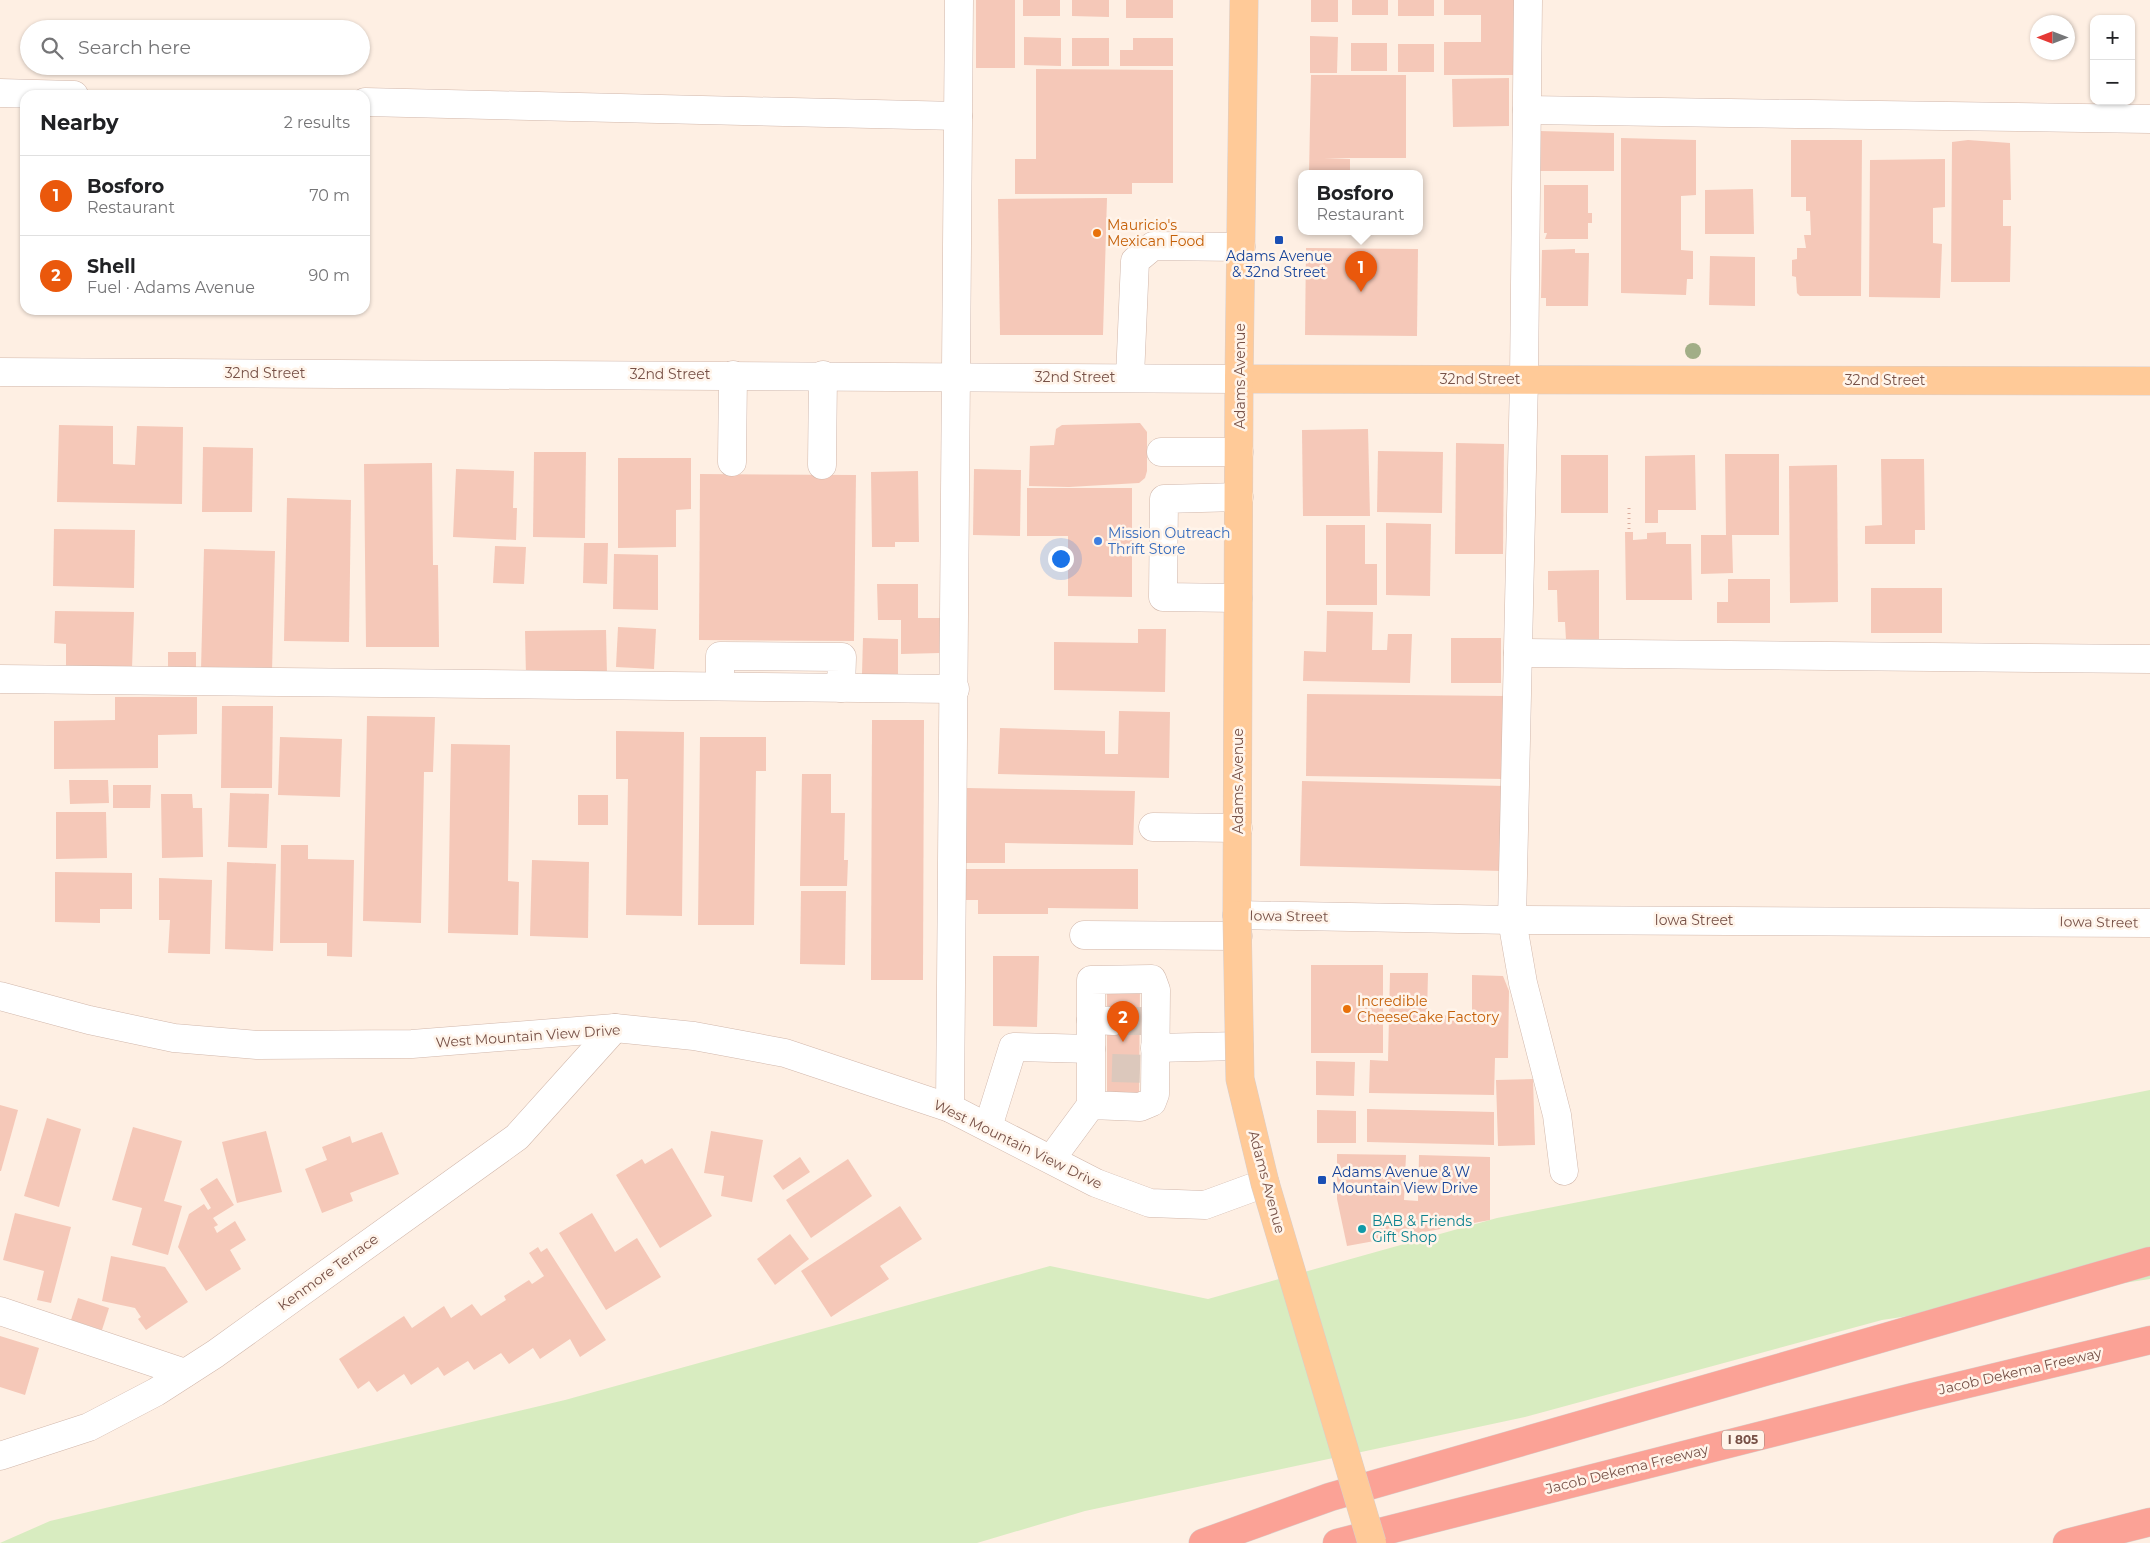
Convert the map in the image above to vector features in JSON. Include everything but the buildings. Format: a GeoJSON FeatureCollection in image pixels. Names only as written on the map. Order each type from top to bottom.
{"type":"FeatureCollection","features":[{"type":"Feature","properties":{"kind":"highway"},"geometry":{"type":"LineString","coordinates":[[1203,1543],[1330,1497],[2150,1261]]}},
{"type":"Feature","properties":{"kind":"highway","name":"Jacob Dekema Freeway"},"geometry":{"type":"LineString","coordinates":[[1337,1543],[1913,1397],[2150,1340]]}},
{"type":"Feature","properties":{"kind":"highway"},"geometry":{"type":"LineString","coordinates":[[2067,1543],[2150,1522]]}},
{"type":"Feature","properties":{"kind":"main road","name":"Adams Avenue"},"geometry":{"type":"LineString","coordinates":[[1244,0],[1238,598],[1237,925],[1240,1079],[1265,1183],[1372,1543]]}},
{"type":"Feature","properties":{"kind":"main road","name":"32nd Street"},"geometry":{"type":"LineString","coordinates":[[1240,379],[2150,381]]}},
{"type":"Feature","properties":{"kind":"street"},"geometry":{"type":"LineString","coordinates":[[950,1108],[955,689],[959,0]]}},
{"type":"Feature","properties":{"kind":"street"},"geometry":{"type":"LineString","coordinates":[[1528,0],[1524,379],[1512,920],[1522,983],[1557,1115],[1564,1171]]}},
{"type":"Feature","properties":{"kind":"street"},"geometry":{"type":"LineString","coordinates":[[0,93],[20,94]]}},
{"type":"Feature","properties":{"kind":"street"},"geometry":{"type":"LineString","coordinates":[[370,102],[958,116]]}},
{"type":"Feature","properties":{"kind":"street"},"geometry":{"type":"LineString","coordinates":[[1527,110],[2150,119]]}},
{"type":"Feature","properties":{"kind":"street"},"geometry":{"type":"LineString","coordinates":[[1130,377],[1134,261],[1153,246],[1241,247]]}},
{"type":"Feature","properties":{"kind":"street","name":"32nd Street"},"geometry":{"type":"LineString","coordinates":[[0,372],[823,375],[1240,379]]}},
{"type":"Feature","properties":{"kind":"street"},"geometry":{"type":"LineString","coordinates":[[732,462],[733,375]]}},
{"type":"Feature","properties":{"kind":"street"},"geometry":{"type":"LineString","coordinates":[[822,465],[823,375]]}},
{"type":"Feature","properties":{"kind":"street"},"geometry":{"type":"LineString","coordinates":[[1162,452],[1240,452]]}},
{"type":"Feature","properties":{"kind":"street"},"geometry":{"type":"LineString","coordinates":[[1238,598],[1163,597],[1164,499],[1240,497]]}},
{"type":"Feature","properties":{"kind":"street"},"geometry":{"type":"LineString","coordinates":[[1518,653],[2150,659]]}},
{"type":"Feature","properties":{"kind":"street"},"geometry":{"type":"LineString","coordinates":[[0,679],[955,689]]}},
{"type":"Feature","properties":{"kind":"street"},"geometry":{"type":"LineString","coordinates":[[1153,827],[1238,828]]}},
{"type":"Feature","properties":{"kind":"street","name":"Iowa Street"},"geometry":{"type":"LineString","coordinates":[[1084,935],[1237,925],[1512,920],[2150,923]]}},
{"type":"Feature","properties":{"kind":"street"},"geometry":{"type":"LineString","coordinates":[[1052,1158],[1091,1105],[1102,1020],[1091,980],[1152,979],[1156,990],[1152,1021],[1152,1062],[1156,1094],[1152,1102],[1140,1107],[1091,1105]]}},
{"type":"Feature","properties":{"kind":"street","name":"West Mountain View Drive"},"geometry":{"type":"LineString","coordinates":[[0,996],[89,1020],[174,1038],[256,1045],[412,1044],[615,1028],[694,1036],[786,1053],[950,1108],[1052,1158],[1096,1183],[1150,1202],[1205,1205],[1265,1183]]}},
{"type":"Feature","properties":{"kind":"street","name":"Kenmore Terrace"},"geometry":{"type":"LineString","coordinates":[[0,1456],[89,1427],[156,1392],[185,1373],[517,1137],[615,1028]]}},
{"type":"Feature","properties":{"kind":"street"},"geometry":{"type":"LineString","coordinates":[[1152,1062],[1240,1046]]}},
{"type":"Feature","properties":{"kind":"street"},"geometry":{"type":"LineString","coordinates":[[988,1126],[1013,1047],[1098,1062]]}},
{"type":"Feature","properties":{"kind":"street"},"geometry":{"type":"LineString","coordinates":[[0,1311],[185,1373]]}},
{"type":"Feature","properties":{"kind":"path"},"geometry":{"type":"LineString","coordinates":[[1629,508],[1629,532]]}},
{"type":"Feature","properties":{"kind":"green space"},"geometry":{"type":"Polygon","coordinates":[[[2150,1090],[2150,1279],[1882,1320],[1525,1417],[1085,1511],[977,1543],[0,1543],[50,1521],[565,1400],[1050,1266],[1208,1299],[1497,1218],[2150,1090]]]}},
{"type":"Feature","properties":{"kind":"tunnel"},"geometry":{"type":"LineString","coordinates":[[1114,1021],[1147,1021]]}},
{"type":"Feature","properties":{"kind":"tunnel"},"geometry":{"type":"LineString","coordinates":[[1112,1068],[1147,1069]]}},
{"type":"Feature","properties":{"kind":"place","name":"Mauricio's Mexican Food"},"geometry":{"type":"Point","coordinates":[1097,233]}},
{"type":"Feature","properties":{"kind":"place","name":"Adams Avenue & 32nd Street"},"geometry":{"type":"Point","coordinates":[1279,240]}},
{"type":"Feature","properties":{"kind":"place","name":"Bosforo"},"geometry":{"type":"Point","coordinates":[1361,292]}},
{"type":"Feature","properties":{"kind":"place","name":"Mission Outreach Thrift Store"},"geometry":{"type":"Point","coordinates":[1098,541]}},
{"type":"Feature","properties":{"kind":"place","name":"Incredible CheeseCake Factory"},"geometry":{"type":"Point","coordinates":[1347,1009]}},
{"type":"Feature","properties":{"kind":"place","name":"Shell"},"geometry":{"type":"Point","coordinates":[1123,1042]}},
{"type":"Feature","properties":{"kind":"place","name":"Adams Avenue & W Mountain View Drive"},"geometry":{"type":"Point","coordinates":[1322,1180]}},
{"type":"Feature","properties":{"kind":"place","name":"BAB & Friends Gift Shop"},"geometry":{"type":"Point","coordinates":[1362,1229]}}]}
